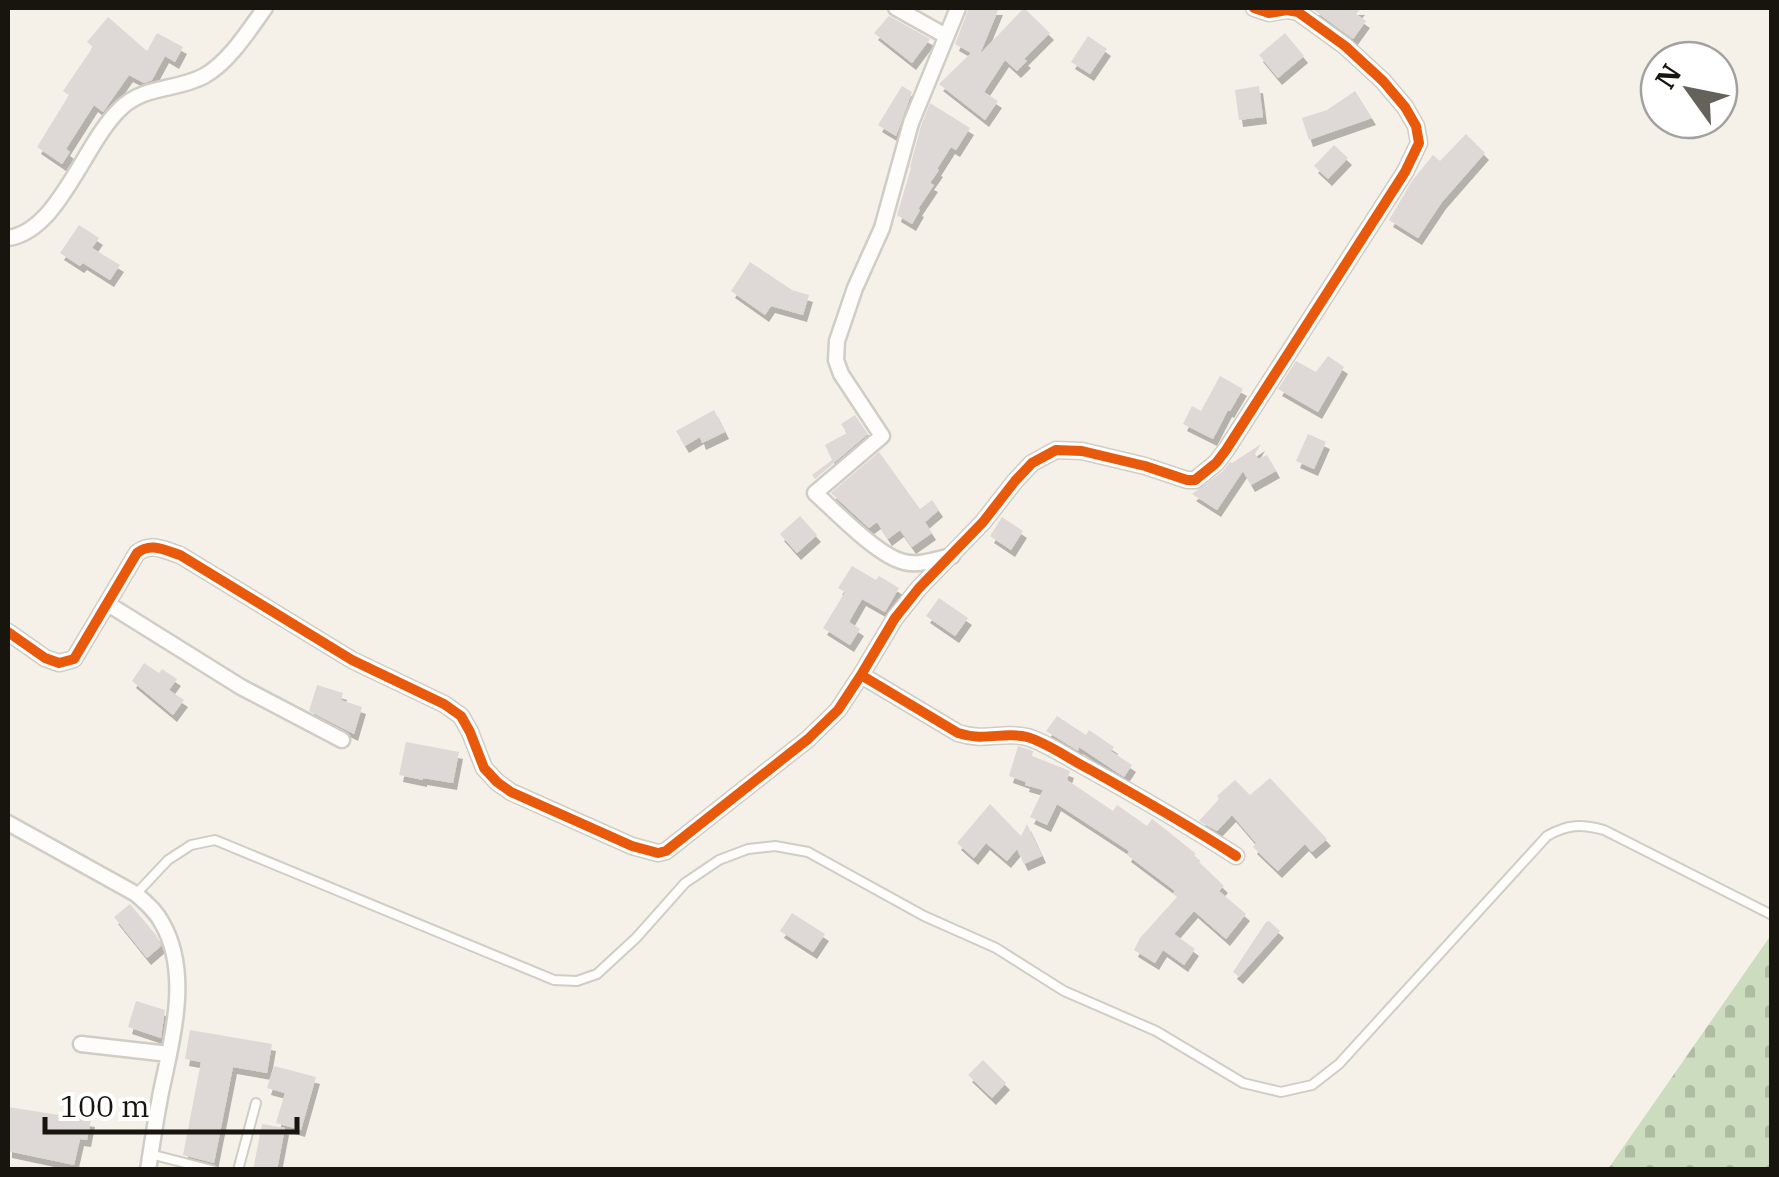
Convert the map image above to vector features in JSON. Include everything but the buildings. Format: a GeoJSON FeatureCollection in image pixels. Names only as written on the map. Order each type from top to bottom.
{"type":"FeatureCollection","features":[{"type":"Feature","properties":{"kind":"street"},"geometry":{"type":"LineString","coordinates":[[8,238],[25,234],[40,223],[121,107],[148,90],[191,82],[208,74],[266,8]]}},
{"type":"Feature","properties":{"kind":"street"},"geometry":{"type":"LineString","coordinates":[[896,8],[946,36]]}},
{"type":"Feature","properties":{"kind":"street"},"geometry":{"type":"LineString","coordinates":[[953,556],[918,563],[889,556],[815,494],[882,436],[841,374],[836,360],[838,341],[855,288],[882,228],[907,133],[958,8]]}},
{"type":"Feature","properties":{"kind":"street"},"geometry":{"type":"LineString","coordinates":[[8,632],[45,658],[59,663],[74,659],[138,553],[155,546],[180,555],[352,660],[444,704],[461,716],[484,768],[512,792],[632,846],[658,853],[666,850],[808,739],[838,710],[896,618],[1032,463],[1056,450],[1082,452],[1195,480],[1226,450],[1405,172],[1419,143],[1416,126],[1405,106],[1344,46],[1298,12],[1269,13],[1254,8]]}},
{"type":"Feature","properties":{"kind":"street"},"geometry":{"type":"LineString","coordinates":[[108,604],[241,687],[342,740]]}},
{"type":"Feature","properties":{"kind":"street"},"geometry":{"type":"LineString","coordinates":[[861,675],[958,733],[975,739],[1028,738],[1053,750],[1142,798],[1236,856]]}},
{"type":"Feature","properties":{"kind":"street"},"geometry":{"type":"LineString","coordinates":[[8,823],[136,894],[162,922],[174,955],[175,1024],[148,1170]]}},
{"type":"Feature","properties":{"kind":"street"},"geometry":{"type":"LineString","coordinates":[[81,1044],[168,1054]]}},
{"type":"Feature","properties":{"kind":"lane"},"geometry":{"type":"LineString","coordinates":[[136,894],[168,860],[191,845],[214,840],[554,980],[577,981],[597,974],[614,960],[685,883],[718,860],[775,846],[808,852],[924,916],[996,948],[1064,991],[1156,1031],[1244,1083],[1281,1092],[1312,1085],[1340,1064],[1548,836],[1565,826],[1583,824],[1604,830],[1772,915]]}},
{"type":"Feature","properties":{"kind":"lane"},"geometry":{"type":"LineString","coordinates":[[238,1170],[256,1103]]}},
{"type":"Feature","properties":{"kind":"lane"},"geometry":{"type":"LineString","coordinates":[[150,1154],[212,1170]]}},
{"type":"Feature","properties":{"kind":"green space"},"geometry":{"type":"Polygon","coordinates":[[[1771,935],[1771,1169],[1608,1169],[1771,935]]]}},
{"type":"Feature","properties":{"kind":"cycle path"},"geometry":{"type":"LineString","coordinates":[[861,675],[895,618],[919,588],[983,522],[1032,463],[1056,450],[1082,451],[1187,480],[1195,480],[1216,463],[1405,172],[1419,143],[1416,126],[1383,81],[1345,46],[1298,12],[1269,13],[1254,8]]}},
{"type":"Feature","properties":{"kind":"cycle path"},"geometry":{"type":"LineString","coordinates":[[8,632],[45,658],[59,663],[74,659],[137,553],[153,547],[180,555],[352,660],[461,716],[484,768],[511,792],[632,846],[658,853],[666,851],[808,739],[838,710],[861,675],[958,733],[977,737],[1019,735],[1043,743],[1236,856]]}}]}
